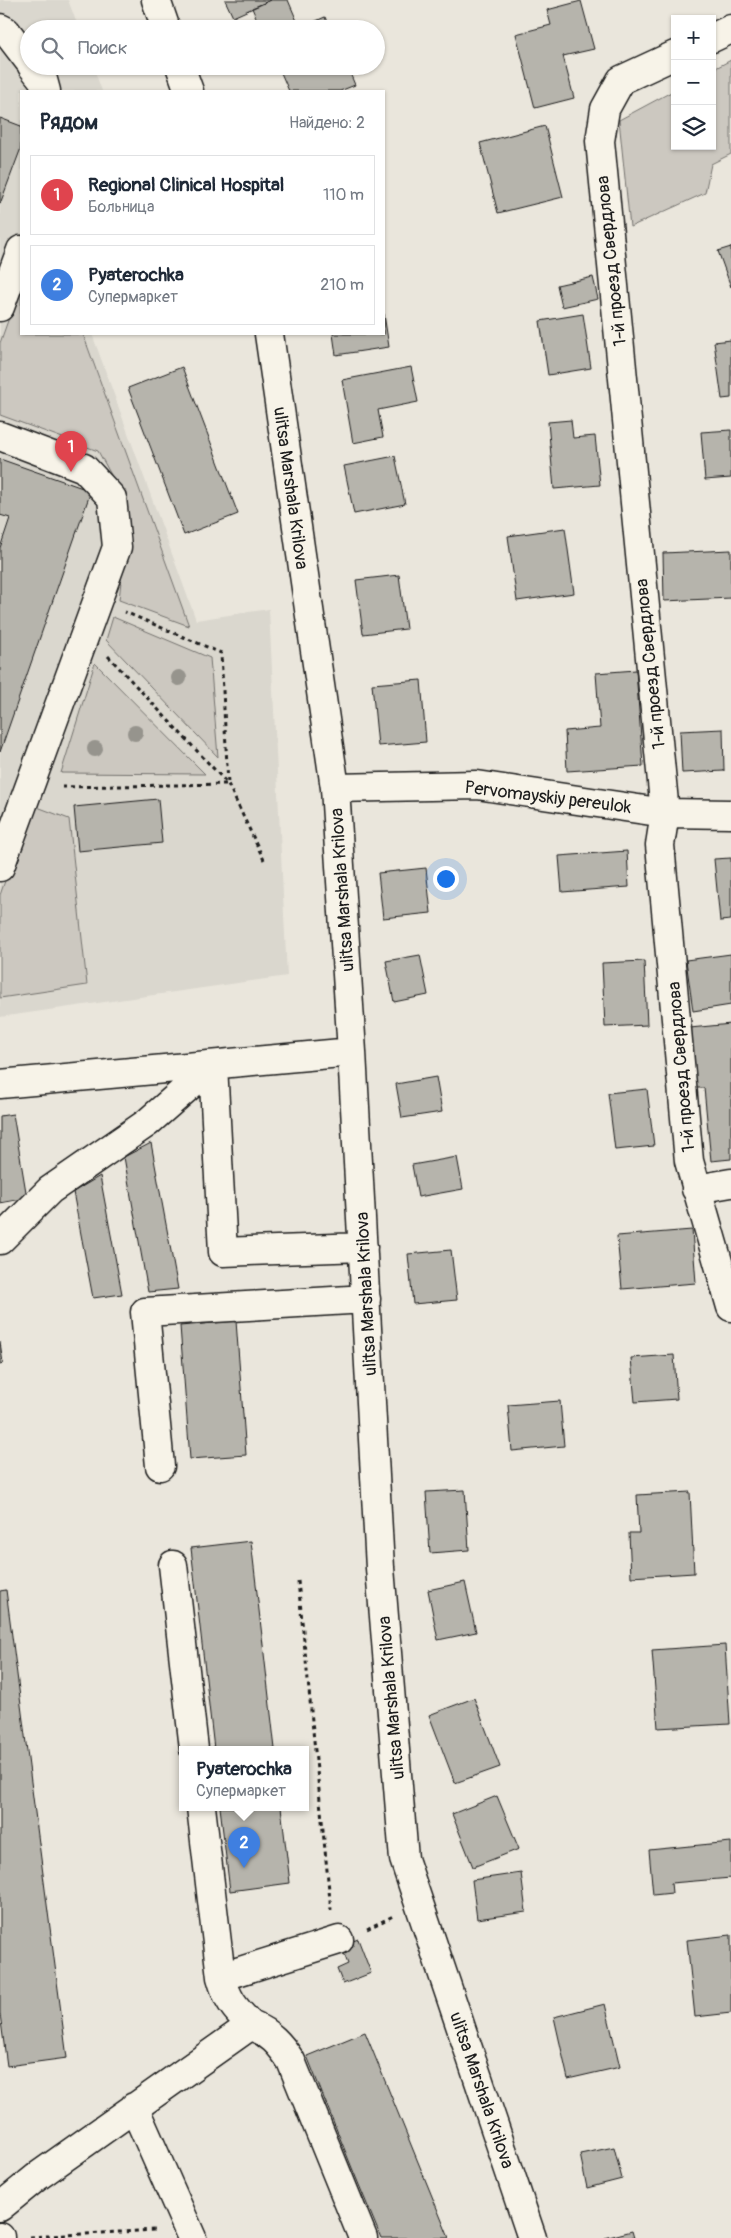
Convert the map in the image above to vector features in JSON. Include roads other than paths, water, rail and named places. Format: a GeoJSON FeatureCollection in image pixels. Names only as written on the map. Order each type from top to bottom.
{"type":"FeatureCollection","features":[{"type":"Feature","properties":{"kind":"street"},"geometry":{"type":"LineString","coordinates":[[156,0],[163,20]]}},
{"type":"Feature","properties":{"kind":"street"},"geometry":{"type":"LineString","coordinates":[[0,28],[6,31],[20,50]]}},
{"type":"Feature","properties":{"kind":"street"},"geometry":{"type":"LineString","coordinates":[[716,36],[731,29]]}},
{"type":"Feature","properties":{"kind":"street","name":"1-й проезд Свердлова"},"geometry":{"type":"LineString","coordinates":[[671,57],[621,80],[605,108],[600,141],[665,813],[660,845],[689,1161],[731,1307]]}},
{"type":"Feature","properties":{"kind":"street"},"geometry":{"type":"LineString","coordinates":[[38,75],[46,90]]}},
{"type":"Feature","properties":{"kind":"street"},"geometry":{"type":"LineString","coordinates":[[184,75],[190,90]]}},
{"type":"Feature","properties":{"kind":"street"},"geometry":{"type":"LineString","coordinates":[[0,307],[20,253]]}},
{"type":"Feature","properties":{"kind":"street","name":"ulitsa Marshala Krilova"},"geometry":{"type":"LineString","coordinates":[[269,335],[335,788],[352,1052],[380,1568],[404,1859],[532,2238]]}},
{"type":"Feature","properties":{"kind":"street"},"geometry":{"type":"LineString","coordinates":[[0,436],[84,468],[112,498],[117,547],[0,867]]}},
{"type":"Feature","properties":{"kind":"street","name":"Pervomayskiy pereulok"},"geometry":{"type":"LineString","coordinates":[[335,788],[476,785],[665,813],[731,814]]}},
{"type":"Feature","properties":{"kind":"street"},"geometry":{"type":"LineString","coordinates":[[0,1084],[352,1052]]}},
{"type":"Feature","properties":{"kind":"street"},"geometry":{"type":"LineString","coordinates":[[0,1240],[50,1190],[147,1123],[212,1065]]}},
{"type":"Feature","properties":{"kind":"street"},"geometry":{"type":"LineString","coordinates":[[212,1065],[223,1252],[363,1247]]}},
{"type":"Feature","properties":{"kind":"street"},"geometry":{"type":"LineString","coordinates":[[696,1189],[731,1183]]}},
{"type":"Feature","properties":{"kind":"street"},"geometry":{"type":"LineString","coordinates":[[160,1466],[145,1312],[366,1300]]}},
{"type":"Feature","properties":{"kind":"street"},"geometry":{"type":"LineString","coordinates":[[173,1565],[194,1746]]}},
{"type":"Feature","properties":{"kind":"street"},"geometry":{"type":"LineString","coordinates":[[201,1811],[221,1976],[226,1996],[236,2011],[251,2024],[266,2032],[281,2046],[291,2061],[363,2238]]}},
{"type":"Feature","properties":{"kind":"street"},"geometry":{"type":"LineString","coordinates":[[221,1976],[339,1940]]}},
{"type":"Feature","properties":{"kind":"street"},"geometry":{"type":"LineString","coordinates":[[0,2207],[38,2176],[251,2024]]}},
{"type":"Feature","properties":{"kind":"street"},"geometry":{"type":"LineString","coordinates":[[134,2107],[190,2233]]}},
{"type":"Feature","properties":{"kind":"place","name":"Regional Clinical Hospital"},"geometry":{"type":"Point","coordinates":[71,472]}},
{"type":"Feature","properties":{"kind":"place","name":"Pyaterochka"},"geometry":{"type":"Point","coordinates":[244,1868]}}]}
